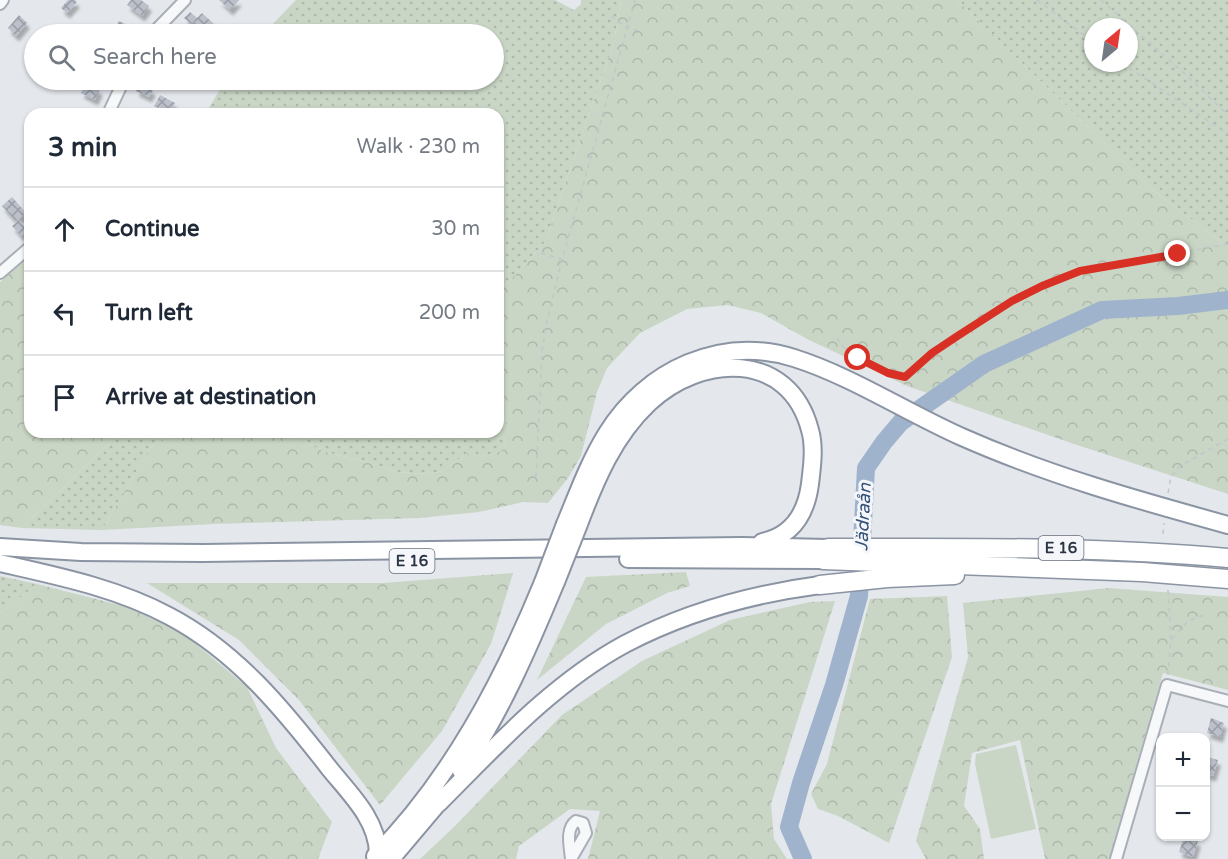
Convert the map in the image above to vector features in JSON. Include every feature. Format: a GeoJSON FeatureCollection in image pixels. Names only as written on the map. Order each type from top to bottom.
{"type":"FeatureCollection","features":[{"type":"Feature","properties":{"kind":"highway"},"geometry":{"type":"LineString","coordinates":[[439,803],[473,753],[520,665],[595,454],[608,432],[641,392],[666,374],[710,355],[747,350],[764,351],[793,358],[814,365],[931,423],[1028,464],[1065,478],[1228,525]]}},
{"type":"Feature","properties":{"kind":"highway"},"geometry":{"type":"LineString","coordinates":[[572,524],[609,454],[633,419],[651,401],[671,386],[694,374],[713,368],[744,368],[776,380],[786,388],[805,415],[811,432],[813,449],[806,504],[794,526],[785,534],[767,541],[742,546]]}},
{"type":"Feature","properties":{"kind":"highway","name":"E 16"},"geometry":{"type":"LineString","coordinates":[[0,547],[81,552],[203,553],[742,546],[891,563],[1080,569],[1228,579]]}},
{"type":"Feature","properties":{"kind":"highway","name":"E 16"},"geometry":{"type":"LineString","coordinates":[[891,563],[1080,549],[1144,551],[1228,558]]}},
{"type":"Feature","properties":{"kind":"highway","name":"E 16"},"geometry":{"type":"LineString","coordinates":[[0,557],[83,562],[202,563],[632,559],[826,554]]}},
{"type":"Feature","properties":{"kind":"highway"},"geometry":{"type":"LineString","coordinates":[[0,563],[99,587],[134,600],[169,616],[238,664],[278,705],[363,810],[375,832],[380,857]]}},
{"type":"Feature","properties":{"kind":"highway"},"geometry":{"type":"LineString","coordinates":[[380,857],[529,715],[592,665],[624,645],[701,611],[762,594],[820,585],[891,563]]}},
{"type":"Feature","properties":{"kind":"highway"},"geometry":{"type":"LineString","coordinates":[[380,857],[457,753],[550,582]]}},
{"type":"Feature","properties":{"kind":"street"},"geometry":{"type":"LineString","coordinates":[[0,4],[3,0]]}},
{"type":"Feature","properties":{"kind":"street"},"geometry":{"type":"LineString","coordinates":[[162,24],[185,0]]}},
{"type":"Feature","properties":{"kind":"street"},"geometry":{"type":"LineString","coordinates":[[111,108],[119,90]]}},
{"type":"Feature","properties":{"kind":"street"},"geometry":{"type":"LineString","coordinates":[[0,273],[24,252]]}},
{"type":"Feature","properties":{"kind":"street"},"geometry":{"type":"LineString","coordinates":[[1116,859],[1167,685],[1228,701]]}},
{"type":"Feature","properties":{"kind":"path"},"geometry":{"type":"LineString","coordinates":[[536,477],[542,352],[546,326],[634,0]]}},
{"type":"Feature","properties":{"kind":"path"},"geometry":{"type":"LineString","coordinates":[[1037,0],[1084,35]]}},
{"type":"Feature","properties":{"kind":"path"},"geometry":{"type":"LineString","coordinates":[[1101,0],[1228,115]]}},
{"type":"Feature","properties":{"kind":"path"},"geometry":{"type":"LineString","coordinates":[[611,16],[627,28],[641,32]]}},
{"type":"Feature","properties":{"kind":"path"},"geometry":{"type":"LineString","coordinates":[[1135,72],[1228,134]]}},
{"type":"Feature","properties":{"kind":"path"},"geometry":{"type":"LineString","coordinates":[[837,338],[843,348],[858,358],[888,373],[905,377],[932,353],[1012,301],[1060,278],[1080,271],[1228,243]]}},
{"type":"Feature","properties":{"kind":"path"},"geometry":{"type":"LineString","coordinates":[[541,253],[562,260]]}},
{"type":"Feature","properties":{"kind":"path"},"geometry":{"type":"LineString","coordinates":[[1168,493],[1171,477],[1180,466],[1228,439]]}},
{"type":"Feature","properties":{"kind":"path"},"geometry":{"type":"LineString","coordinates":[[1163,534],[1164,522]]}},
{"type":"Feature","properties":{"kind":"path"},"geometry":{"type":"LineString","coordinates":[[1167,685],[1171,639],[1168,586]]}},
{"type":"Feature","properties":{"kind":"path"},"geometry":{"type":"LineString","coordinates":[[1171,639],[1188,621],[1204,615]]}},
{"type":"Feature","properties":{"kind":"green space"},"geometry":{"type":"Polygon","coordinates":[[[296,0],[555,0],[574,10],[581,4],[581,0],[621,0],[614,42],[545,242],[504,287],[504,108],[209,108],[220,90],[504,90],[504,24],[273,24],[296,0]]]}},
{"type":"Feature","properties":{"kind":"green space"},"geometry":{"type":"Polygon","coordinates":[[[621,0],[957,0],[1154,191],[1228,247],[1228,494],[907,386],[807,339],[761,313],[728,305],[687,309],[640,333],[607,368],[597,392],[581,456],[568,478],[548,503],[523,502],[479,512],[419,518],[102,530],[150,448],[164,438],[299,438],[322,451],[396,472],[428,474],[443,471],[467,453],[486,455],[504,449],[508,426],[504,416],[504,287],[545,242],[614,42],[621,0]]]}},
{"type":"Feature","properties":{"kind":"green space"},"geometry":{"type":"Polygon","coordinates":[[[957,0],[1228,0],[1228,247],[1154,191],[957,0]]]}},
{"type":"Feature","properties":{"kind":"green space"},"geometry":{"type":"Polygon","coordinates":[[[24,261],[24,438],[114,438],[22,528],[0,525],[0,282],[24,261]]]}},
{"type":"Feature","properties":{"kind":"green space"},"geometry":{"type":"Polygon","coordinates":[[[504,416],[508,426],[504,449],[486,455],[467,453],[443,471],[428,474],[396,472],[322,451],[299,438],[504,438],[504,416]]]}},
{"type":"Feature","properties":{"kind":"green space"},"geometry":{"type":"Polygon","coordinates":[[[114,438],[164,438],[150,448],[102,530],[22,528],[114,438]]]}},
{"type":"Feature","properties":{"kind":"green space"},"geometry":{"type":"Polygon","coordinates":[[[686,572],[690,586],[667,593],[606,624],[537,680],[586,577],[686,572]]]}},
{"type":"Feature","properties":{"kind":"green space"},"geometry":{"type":"Polygon","coordinates":[[[513,573],[491,644],[442,731],[380,805],[299,700],[239,640],[147,583],[383,583],[513,573]]]}},
{"type":"Feature","properties":{"kind":"green space"},"geometry":{"type":"Polygon","coordinates":[[[0,576],[37,584],[0,614],[0,576]]]}},
{"type":"Feature","properties":{"kind":"green space"},"geometry":{"type":"Polygon","coordinates":[[[37,584],[127,607],[183,633],[247,687],[276,748],[332,822],[318,859],[0,859],[0,614],[37,584]]]}},
{"type":"Feature","properties":{"kind":"green space"},"geometry":{"type":"Polygon","coordinates":[[[1109,588],[1228,597],[1228,690],[1163,673],[1109,859],[1045,859],[1020,740],[972,753],[964,806],[980,829],[984,859],[926,859],[916,841],[968,657],[963,603],[1109,588]]]}},
{"type":"Feature","properties":{"kind":"green space"},"geometry":{"type":"Polygon","coordinates":[[[947,596],[952,657],[889,843],[838,816],[818,809],[811,794],[827,764],[870,599],[947,596]]]}},
{"type":"Feature","properties":{"kind":"green space"},"geometry":{"type":"Polygon","coordinates":[[[835,601],[771,804],[774,839],[787,859],[588,859],[600,811],[570,809],[519,846],[516,859],[420,859],[562,715],[642,661],[730,620],[810,602],[835,601]]]}},
{"type":"Feature","properties":{"kind":"green space"},"geometry":{"type":"Polygon","coordinates":[[[1016,745],[1036,829],[991,839],[975,764],[976,754],[1016,745]]]}},
{"type":"Feature","properties":{"kind":"building"},"geometry":{"type":"Polygon","coordinates":[[[68,0],[77,2],[67,13],[61,8],[68,0]]]}},
{"type":"Feature","properties":{"kind":"building"},"geometry":{"type":"Polygon","coordinates":[[[131,0],[141,0],[149,6],[142,16],[127,5],[131,0]]]}},
{"type":"Feature","properties":{"kind":"building"},"geometry":{"type":"Polygon","coordinates":[[[219,0],[239,0],[230,10],[219,0]]]}},
{"type":"Feature","properties":{"kind":"building"},"geometry":{"type":"Polygon","coordinates":[[[190,12],[197,18],[202,13],[214,24],[197,24],[194,21],[191,24],[184,18],[190,12]]]}},
{"type":"Feature","properties":{"kind":"building"},"geometry":{"type":"Polygon","coordinates":[[[19,15],[27,23],[16,36],[8,28],[19,15]]]}},
{"type":"Feature","properties":{"kind":"building"},"geometry":{"type":"Polygon","coordinates":[[[82,90],[100,90],[95,100],[81,93],[82,90]]]}},
{"type":"Feature","properties":{"kind":"building"},"geometry":{"type":"Polygon","coordinates":[[[136,90],[153,90],[149,97],[136,90]]]}},
{"type":"Feature","properties":{"kind":"building"},"geometry":{"type":"Polygon","coordinates":[[[160,95],[175,103],[173,108],[154,106],[160,95]]]}},
{"type":"Feature","properties":{"kind":"building"},"geometry":{"type":"Polygon","coordinates":[[[12,197],[24,211],[24,215],[16,221],[2,206],[12,197]]]}},
{"type":"Feature","properties":{"kind":"building"},"geometry":{"type":"Polygon","coordinates":[[[19,220],[24,226],[24,233],[21,236],[12,226],[19,220]]]}},
{"type":"Feature","properties":{"kind":"building"},"geometry":{"type":"Polygon","coordinates":[[[1211,718],[1224,723],[1220,737],[1207,733],[1211,718]]]}},
{"type":"Feature","properties":{"kind":"building"},"geometry":{"type":"Polygon","coordinates":[[[1210,758],[1218,760],[1213,776],[1210,775],[1210,758]]]}},
{"type":"Feature","properties":{"kind":"building"},"geometry":{"type":"Polygon","coordinates":[[[1183,841],[1198,841],[1193,857],[1179,852],[1183,841]]]}},
{"type":"Feature","properties":{"kind":"waterway","name":"Jädraån"},"geometry":{"type":"LineString","coordinates":[[803,859],[789,827],[801,783],[834,685],[859,596],[866,468],[884,442],[901,422],[984,364],[1102,310],[1178,306],[1228,300]]}},
{"type":"Feature","properties":{"kind":"route"},"geometry":{"type":"LineString","coordinates":[[858,358],[888,373],[905,377],[932,353],[959,335],[1012,301],[1042,286],[1080,271],[1178,254]]}}]}
